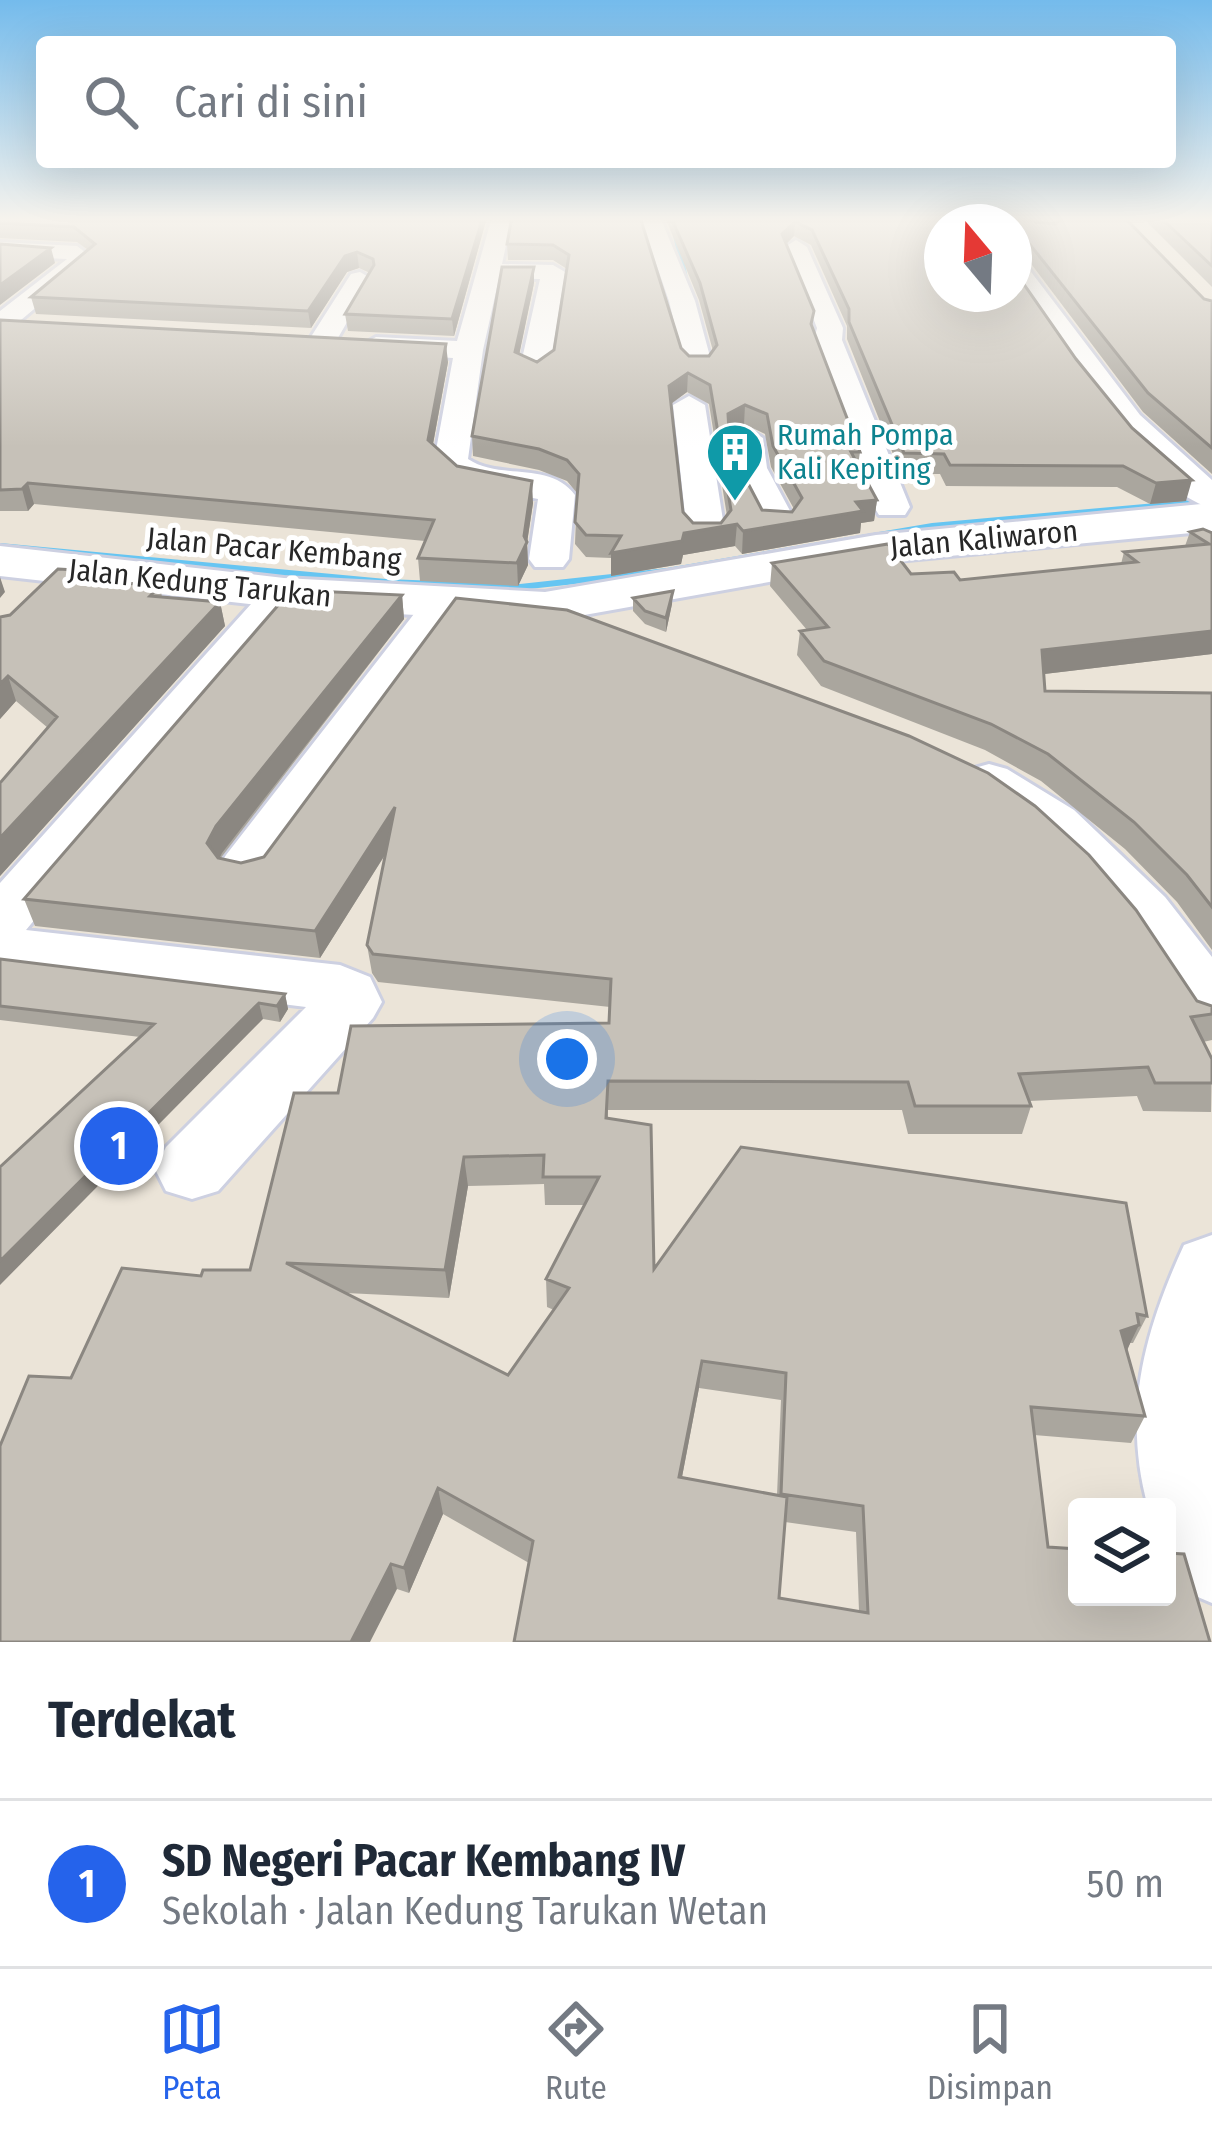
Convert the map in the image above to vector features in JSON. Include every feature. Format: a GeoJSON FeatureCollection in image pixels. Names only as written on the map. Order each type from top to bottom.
{"type":"FeatureCollection","features":[{"type":"Feature","properties":{"kind":"main road"},"geometry":{"type":"LineString","coordinates":[[661,541],[892,507],[1199,502]]}},
{"type":"Feature","properties":{"kind":"main road","name":"Jalan Kaliwaron"},"geometry":{"type":"LineString","coordinates":[[563,573],[876,549],[1199,502]]}},
{"type":"Feature","properties":{"kind":"main road","name":"Jalan Pacar Kembang"},"geometry":{"type":"LineString","coordinates":[[0,523],[563,573]]}},
{"type":"Feature","properties":{"kind":"main road","name":"Jalan Kedung Tarukan"},"geometry":{"type":"LineString","coordinates":[[30,576],[442,605],[563,573]]}},
{"type":"Feature","properties":{"kind":"street"},"geometry":{"type":"LineString","coordinates":[[0,325],[39,294]]}},
{"type":"Feature","properties":{"kind":"street"},"geometry":{"type":"LineString","coordinates":[[348,294],[309,342],[469,350]]}},
{"type":"Feature","properties":{"kind":"street"},"geometry":{"type":"LineString","coordinates":[[484,294],[469,350],[452,466],[465,474],[535,482],[552,490],[557,496],[563,573],[628,635]]}},
{"type":"Feature","properties":{"kind":"street"},"geometry":{"type":"LineString","coordinates":[[535,368],[550,294]]}},
{"type":"Feature","properties":{"kind":"street"},"geometry":{"type":"LineString","coordinates":[[679,294],[698,364]]}},
{"type":"Feature","properties":{"kind":"street"},"geometry":{"type":"LineString","coordinates":[[816,294],[830,328],[828,340],[892,507]]}},
{"type":"Feature","properties":{"kind":"street"},"geometry":{"type":"LineString","coordinates":[[1035,294],[1143,437],[1199,502]]}},
{"type":"Feature","properties":{"kind":"street"},"geometry":{"type":"LineString","coordinates":[[0,325],[43,327]]}},
{"type":"Feature","properties":{"kind":"street"},"geometry":{"type":"LineString","coordinates":[[689,405],[706,533]]}},
{"type":"Feature","properties":{"kind":"street"},"geometry":{"type":"LineString","coordinates":[[746,438],[750,468],[777,522]]}},
{"type":"Feature","properties":{"kind":"street"},"geometry":{"type":"LineString","coordinates":[[0,921],[284,593]]}},
{"type":"Feature","properties":{"kind":"street"},"geometry":{"type":"LineString","coordinates":[[246,868],[442,605]]}},
{"type":"Feature","properties":{"kind":"street"},"geometry":{"type":"LineString","coordinates":[[940,756],[1016,793],[1094,854],[1192,972],[1212,1010]]}},
{"type":"Feature","properties":{"kind":"street"},"geometry":{"type":"LineString","coordinates":[[0,948],[340,988],[348,993],[350,1002],[192,1169]]}},
{"type":"Feature","properties":{"kind":"street"},"geometry":{"type":"LineString","coordinates":[[1212,1270],[1192,1319],[1176,1400],[1176,1436],[1212,1556]]}},
{"type":"Feature","properties":{"kind":"building"},"geometry":{"type":"Polygon","coordinates":[[[35,294],[320,294],[308,311],[31,297],[35,294]]]}},
{"type":"Feature","properties":{"kind":"building"},"geometry":{"type":"Polygon","coordinates":[[[357,294],[460,294],[452,319],[345,314],[357,294]]]}},
{"type":"Feature","properties":{"kind":"building"},"geometry":{"type":"Polygon","coordinates":[[[497,294],[528,294],[515,352],[537,362],[554,350],[563,294],[664,294],[681,348],[689,356],[709,356],[717,345],[703,294],[807,294],[814,311],[811,324],[860,452],[851,452],[877,500],[856,502],[863,511],[743,531],[737,524],[684,533],[682,541],[611,553],[621,536],[586,535],[575,522],[579,474],[567,460],[539,449],[472,436],[497,294]],[[688,373],[669,386],[683,512],[693,523],[721,523],[731,510],[710,385],[688,373]],[[745,405],[728,414],[730,449],[762,510],[792,512],[802,498],[773,446],[767,414],[745,405]]]}},
{"type":"Feature","properties":{"kind":"building"},"geometry":{"type":"Polygon","coordinates":[[[842,294],[924,294],[924,312],[1032,312],[1032,296],[1132,428],[1192,480],[1156,483],[1123,466],[950,465],[944,454],[904,453],[849,322],[842,294]]]}},
{"type":"Feature","properties":{"kind":"building"},"geometry":{"type":"Polygon","coordinates":[[[1069,294],[1199,294],[1212,301],[1212,448],[1148,393],[1069,294]]]}},
{"type":"Feature","properties":{"kind":"building"},"geometry":{"type":"Polygon","coordinates":[[[0,320],[446,344],[428,440],[457,466],[532,481],[527,542],[517,563],[418,558],[434,520],[28,483],[22,489],[0,490],[0,320]]]}},
{"type":"Feature","properties":{"kind":"building"},"geometry":{"type":"Polygon","coordinates":[[[1190,532],[1212,533],[1212,631],[1042,650],[1045,691],[1212,693],[1212,907],[1134,822],[1048,754],[991,724],[824,661],[800,631],[828,627],[772,563],[888,544],[911,574],[954,572],[960,580],[1137,562],[1124,552],[1209,544],[1190,532]]]}},
{"type":"Feature","properties":{"kind":"building"},"geometry":{"type":"Polygon","coordinates":[[[58,569],[76,570],[66,578],[160,586],[150,596],[220,602],[0,838],[0,783],[57,717],[8,676],[0,684],[0,617],[10,615],[58,569]]]}},
{"type":"Feature","properties":{"kind":"building"},"geometry":{"type":"Polygon","coordinates":[[[313,591],[402,595],[216,826],[207,843],[218,858],[241,863],[264,857],[456,598],[567,610],[909,736],[988,773],[1035,806],[1089,855],[1136,910],[1197,1001],[1212,1006],[1212,1014],[1191,1017],[1212,1059],[1212,1083],[1155,1083],[1148,1067],[1019,1074],[1031,1106],[915,1106],[908,1082],[608,1081],[606,1118],[651,1125],[654,1269],[741,1147],[1126,1203],[1147,1316],[1137,1314],[1139,1325],[1121,1331],[1145,1416],[1031,1407],[1048,1547],[1068,1548],[1068,1606],[1176,1606],[1176,1554],[1184,1554],[1210,1642],[514,1642],[533,1541],[438,1488],[404,1568],[391,1564],[351,1642],[0,1642],[0,1446],[29,1376],[71,1378],[122,1268],[201,1276],[203,1270],[250,1270],[294,1093],[338,1093],[351,1026],[609,1023],[611,979],[373,954],[367,945],[395,807],[315,931],[24,899],[287,595],[310,597],[313,591]],[[544,1155],[464,1157],[445,1270],[286,1263],[508,1375],[569,1288],[546,1279],[599,1177],[543,1177],[544,1155]],[[702,1361],[679,1477],[787,1497],[779,1598],[868,1613],[863,1506],[781,1494],[786,1373],[702,1361]]]}},
{"type":"Feature","properties":{"kind":"building"},"geometry":{"type":"Polygon","coordinates":[[[673,591],[666,618],[645,611],[633,598],[673,591]]]}},
{"type":"Feature","properties":{"kind":"building"},"geometry":{"type":"Polygon","coordinates":[[[0,959],[285,994],[277,1006],[259,1003],[0,1261],[0,1167],[154,1024],[0,1006],[0,959]]]}},
{"type":"Feature","properties":{"kind":"waterway"},"geometry":{"type":"LineString","coordinates":[[0,546],[386,582],[520,587],[667,571],[932,526],[1212,501]]}},
{"type":"Feature","properties":{"kind":"place","name":"Rumah Pompa Kali Kepiting"},"geometry":{"type":"Point","coordinates":[735,503]}},
{"type":"Feature","properties":{"kind":"place","name":"SD Negeri Pacar Kembang IV"},"geometry":{"type":"Point","coordinates":[119,1146]}}]}
